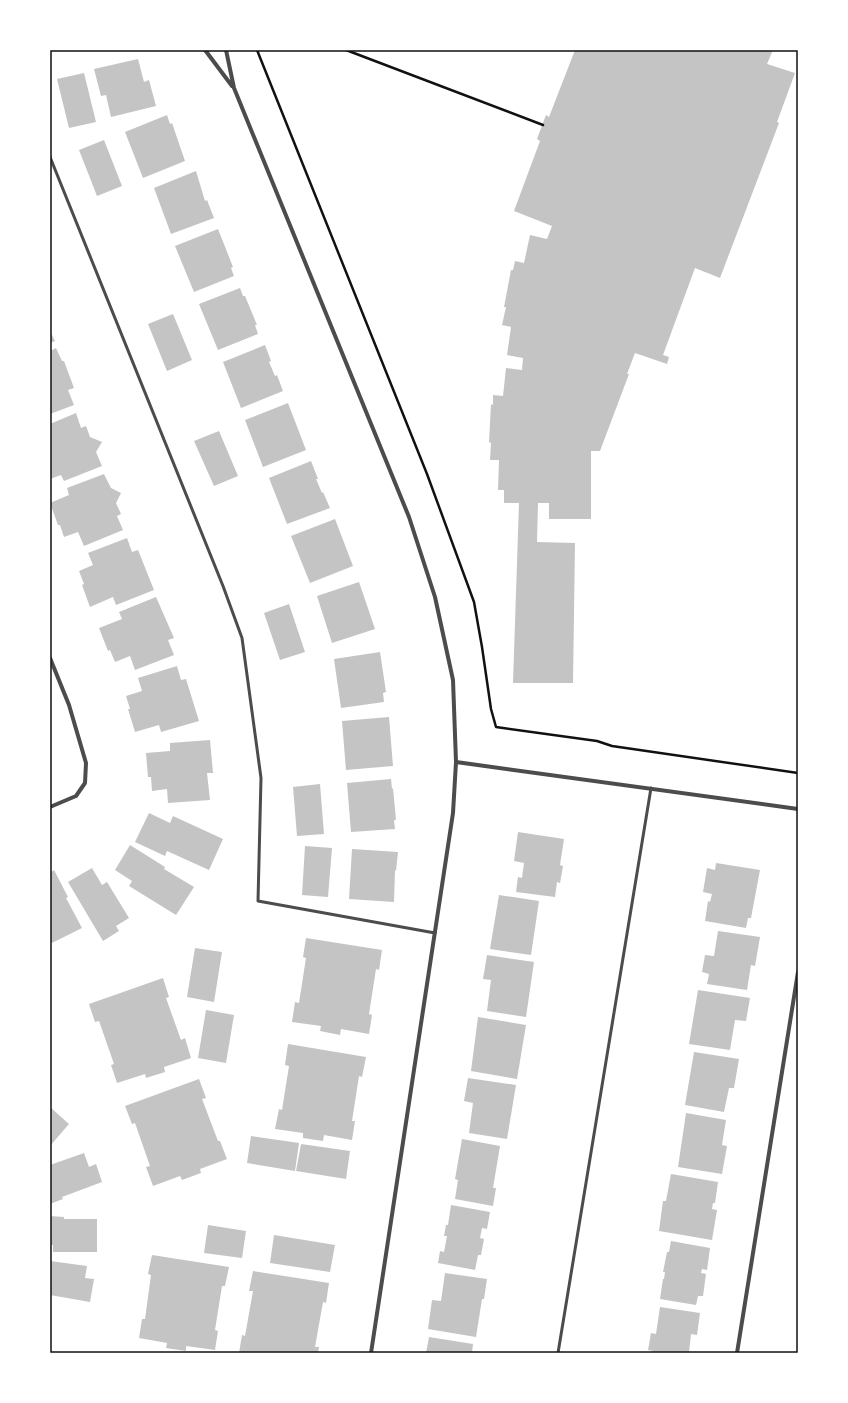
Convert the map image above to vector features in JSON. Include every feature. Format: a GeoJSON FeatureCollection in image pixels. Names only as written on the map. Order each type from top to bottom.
{"type":"FeatureCollection","features":[{"type":"Feature","properties":{"kind":"street"},"geometry":{"type":"LineString","coordinates":[[205,50],[234,88]]}},
{"type":"Feature","properties":{"kind":"street"},"geometry":{"type":"LineString","coordinates":[[226,50],[234,88],[409,517],[436,597],[453,680],[456,762],[453,813],[371,1353]]}},
{"type":"Feature","properties":{"kind":"street"},"geometry":{"type":"LineString","coordinates":[[50,658],[69,705],[86,763],[85,783],[76,796],[50,806]]}},
{"type":"Feature","properties":{"kind":"street"},"geometry":{"type":"LineString","coordinates":[[456,762],[798,809]]}},
{"type":"Feature","properties":{"kind":"street"},"geometry":{"type":"LineString","coordinates":[[737,1353],[798,972]]}},
{"type":"Feature","properties":{"kind":"lane"},"geometry":{"type":"LineString","coordinates":[[50,157],[224,586],[242,638],[261,778],[258,901],[435,933]]}},
{"type":"Feature","properties":{"kind":"lane"},"geometry":{"type":"LineString","coordinates":[[558,1353],[651,788]]}},
{"type":"Feature","properties":{"kind":"path"},"geometry":{"type":"LineString","coordinates":[[257,50],[427,474],[474,602],[491,709],[496,727],[597,741],[612,746],[798,773]]}},
{"type":"Feature","properties":{"kind":"path"},"geometry":{"type":"LineString","coordinates":[[346,50],[543,125]]}},
{"type":"Feature","properties":{"kind":"building"},"geometry":{"type":"Polygon","coordinates":[[[575,50],[773,50],[767,64],[795,73],[777,122],[779,123],[720,278],[695,268],[663,355],[669,357],[667,364],[635,353],[627,374],[629,374],[600,451],[591,451],[591,519],[549,519],[549,503],[538,503],[537,542],[575,543],[573,683],[513,683],[519,503],[504,503],[504,490],[498,490],[499,460],[490,460],[491,443],[489,442],[491,404],[493,405],[493,395],[503,396],[506,368],[522,370],[523,358],[507,355],[511,327],[502,325],[511,270],[513,270],[515,261],[524,263],[530,235],[547,239],[552,226],[514,211],[540,141],[537,139],[546,115],[549,117],[575,50]]]}},
{"type":"Feature","properties":{"kind":"building"},"geometry":{"type":"Polygon","coordinates":[[[138,59],[144,82],[149,80],[156,106],[111,117],[106,95],[101,96],[94,69],[138,59]]]}},
{"type":"Feature","properties":{"kind":"building"},"geometry":{"type":"Polygon","coordinates":[[[84,73],[96,122],[69,128],[57,79],[84,73]]]}},
{"type":"Feature","properties":{"kind":"building"},"geometry":{"type":"Polygon","coordinates":[[[167,115],[170,124],[172,123],[185,161],[143,178],[125,132],[167,115]]]}},
{"type":"Feature","properties":{"kind":"building"},"geometry":{"type":"Polygon","coordinates":[[[104,140],[122,186],[97,196],[79,150],[104,140]]]}},
{"type":"Feature","properties":{"kind":"building"},"geometry":{"type":"Polygon","coordinates":[[[196,171],[205,201],[207,200],[214,218],[171,234],[154,188],[196,171]]]}},
{"type":"Feature","properties":{"kind":"building"},"geometry":{"type":"Polygon","coordinates":[[[218,229],[233,267],[231,268],[234,276],[194,292],[175,246],[218,229]]]}},
{"type":"Feature","properties":{"kind":"building"},"geometry":{"type":"Polygon","coordinates":[[[240,288],[243,296],[245,296],[257,325],[255,325],[258,334],[218,350],[199,304],[240,288]]]}},
{"type":"Feature","properties":{"kind":"building"},"geometry":{"type":"Polygon","coordinates":[[[173,314],[192,360],[167,371],[148,324],[173,314]]]}},
{"type":"Feature","properties":{"kind":"building"},"geometry":{"type":"Polygon","coordinates":[[[50,331],[55,341],[50,343],[50,331]]]}},
{"type":"Feature","properties":{"kind":"building"},"geometry":{"type":"Polygon","coordinates":[[[265,345],[271,361],[269,362],[275,376],[277,375],[283,391],[241,408],[223,362],[265,345]]]}},
{"type":"Feature","properties":{"kind":"building"},"geometry":{"type":"Polygon","coordinates":[[[56,348],[62,361],[64,361],[74,388],[68,390],[74,405],[50,414],[50,351],[56,348]]]}},
{"type":"Feature","properties":{"kind":"building"},"geometry":{"type":"Polygon","coordinates":[[[288,403],[306,450],[263,467],[245,420],[288,403]]]}},
{"type":"Feature","properties":{"kind":"building"},"geometry":{"type":"Polygon","coordinates":[[[76,413],[81,428],[86,426],[90,437],[102,442],[96,452],[102,466],[64,481],[61,475],[50,479],[50,424],[76,413]]]}},
{"type":"Feature","properties":{"kind":"building"},"geometry":{"type":"Polygon","coordinates":[[[219,431],[238,476],[214,486],[194,441],[219,431]]]}},
{"type":"Feature","properties":{"kind":"building"},"geometry":{"type":"Polygon","coordinates":[[[311,461],[318,479],[316,479],[330,508],[287,524],[269,478],[311,461]]]}},
{"type":"Feature","properties":{"kind":"building"},"geometry":{"type":"Polygon","coordinates":[[[104,474],[111,488],[121,493],[116,503],[121,514],[117,516],[123,530],[84,546],[78,532],[64,537],[50,503],[69,495],[67,488],[104,474]]]}},
{"type":"Feature","properties":{"kind":"building"},"geometry":{"type":"Polygon","coordinates":[[[335,519],[353,566],[310,583],[291,536],[335,519]]]}},
{"type":"Feature","properties":{"kind":"building"},"geometry":{"type":"Polygon","coordinates":[[[127,538],[132,552],[138,550],[154,590],[116,605],[113,597],[90,607],[82,585],[84,584],[79,571],[93,565],[88,553],[127,538]]]}},
{"type":"Feature","properties":{"kind":"building"},"geometry":{"type":"Polygon","coordinates":[[[359,582],[375,629],[332,643],[317,596],[359,582]]]}},
{"type":"Feature","properties":{"kind":"building"},"geometry":{"type":"Polygon","coordinates":[[[156,597],[174,638],[168,640],[174,655],[135,670],[130,656],[115,662],[110,650],[108,651],[99,628],[122,619],[119,612],[156,597]]]}},
{"type":"Feature","properties":{"kind":"building"},"geometry":{"type":"Polygon","coordinates":[[[289,604],[305,652],[280,660],[264,613],[289,604]]]}},
{"type":"Feature","properties":{"kind":"building"},"geometry":{"type":"Polygon","coordinates":[[[380,652],[386,692],[383,693],[384,702],[341,708],[334,659],[380,652]]]}},
{"type":"Feature","properties":{"kind":"building"},"geometry":{"type":"Polygon","coordinates":[[[177,666],[181,680],[186,679],[199,721],[161,732],[159,725],[135,732],[128,709],[130,709],[126,696],[142,691],[138,678],[177,666]]]}},
{"type":"Feature","properties":{"kind":"building"},"geometry":{"type":"Polygon","coordinates":[[[389,717],[393,766],[346,770],[342,721],[389,717]]]}},
{"type":"Feature","properties":{"kind":"building"},"geometry":{"type":"Polygon","coordinates":[[[210,740],[213,773],[207,773],[210,800],[168,803],[167,789],[152,791],[151,777],[148,777],[146,753],[170,751],[170,743],[210,740]]]}},
{"type":"Feature","properties":{"kind":"building"},"geometry":{"type":"Polygon","coordinates":[[[391,779],[396,820],[394,820],[395,829],[351,832],[347,783],[391,779]]]}},
{"type":"Feature","properties":{"kind":"building"},"geometry":{"type":"Polygon","coordinates":[[[320,784],[324,834],[297,836],[293,787],[320,784]]]}},
{"type":"Feature","properties":{"kind":"building"},"geometry":{"type":"Polygon","coordinates":[[[149,813],[170,823],[173,816],[223,839],[209,870],[167,851],[165,856],[135,842],[149,813]]]}},
{"type":"Feature","properties":{"kind":"building"},"geometry":{"type":"Polygon","coordinates":[[[518,832],[564,839],[560,865],[563,866],[560,883],[557,882],[555,897],[516,892],[518,877],[522,878],[524,863],[514,861],[518,832]]]}},
{"type":"Feature","properties":{"kind":"building"},"geometry":{"type":"Polygon","coordinates":[[[130,845],[165,867],[164,869],[194,887],[176,915],[129,886],[132,881],[115,870],[130,845]]]}},
{"type":"Feature","properties":{"kind":"building"},"geometry":{"type":"Polygon","coordinates":[[[305,846],[332,848],[328,897],[302,895],[305,846]]]}},
{"type":"Feature","properties":{"kind":"building"},"geometry":{"type":"Polygon","coordinates":[[[352,849],[398,852],[396,871],[395,870],[394,902],[349,899],[352,849]]]}},
{"type":"Feature","properties":{"kind":"building"},"geometry":{"type":"Polygon","coordinates":[[[716,863],[760,870],[751,918],[748,918],[746,928],[705,921],[708,901],[710,902],[712,894],[703,892],[707,868],[715,870],[716,863]]]}},
{"type":"Feature","properties":{"kind":"building"},"geometry":{"type":"Polygon","coordinates":[[[92,868],[102,885],[107,882],[129,918],[116,926],[119,931],[103,941],[68,882],[92,868]]]}},
{"type":"Feature","properties":{"kind":"building"},"geometry":{"type":"Polygon","coordinates":[[[54,870],[68,897],[66,898],[82,928],[52,943],[50,940],[50,873],[54,870]]]}},
{"type":"Feature","properties":{"kind":"building"},"geometry":{"type":"Polygon","coordinates":[[[499,895],[539,901],[531,955],[490,949],[499,895]]]}},
{"type":"Feature","properties":{"kind":"building"},"geometry":{"type":"Polygon","coordinates":[[[718,931],[760,937],[755,966],[751,965],[747,990],[707,984],[709,974],[702,972],[705,955],[714,956],[718,931]]]}},
{"type":"Feature","properties":{"kind":"building"},"geometry":{"type":"Polygon","coordinates":[[[306,938],[382,950],[379,970],[376,969],[369,1014],[372,1015],[369,1034],[341,1029],[340,1035],[320,1031],[321,1026],[292,1022],[295,1002],[299,1003],[306,958],[303,957],[306,938]]]}},
{"type":"Feature","properties":{"kind":"building"},"geometry":{"type":"Polygon","coordinates":[[[195,948],[222,952],[214,1002],[187,997],[195,948]]]}},
{"type":"Feature","properties":{"kind":"building"},"geometry":{"type":"Polygon","coordinates":[[[487,955],[534,962],[526,1017],[487,1011],[491,980],[483,979],[487,955]]]}},
{"type":"Feature","properties":{"kind":"building"},"geometry":{"type":"Polygon","coordinates":[[[163,978],[169,997],[166,998],[181,1040],[185,1038],[191,1058],[164,1067],[165,1072],[146,1078],[145,1074],[117,1083],[111,1065],[114,1064],[99,1021],[95,1022],[89,1004],[163,978]]]}},
{"type":"Feature","properties":{"kind":"building"},"geometry":{"type":"Polygon","coordinates":[[[698,990],[750,998],[746,1021],[735,1020],[730,1050],[689,1044],[698,990]]]}},
{"type":"Feature","properties":{"kind":"building"},"geometry":{"type":"Polygon","coordinates":[[[206,1010],[234,1015],[226,1063],[198,1058],[206,1010]]]}},
{"type":"Feature","properties":{"kind":"building"},"geometry":{"type":"Polygon","coordinates":[[[478,1017],[526,1025],[517,1079],[471,1071],[478,1017]]]}},
{"type":"Feature","properties":{"kind":"building"},"geometry":{"type":"Polygon","coordinates":[[[288,1044],[366,1057],[362,1077],[359,1076],[352,1121],[355,1121],[352,1140],[324,1135],[323,1141],[303,1138],[303,1133],[275,1129],[279,1109],[282,1110],[289,1066],[285,1065],[288,1044]]]}},
{"type":"Feature","properties":{"kind":"building"},"geometry":{"type":"Polygon","coordinates":[[[694,1052],[739,1059],[734,1088],[729,1088],[724,1112],[685,1105],[694,1052]]]}},
{"type":"Feature","properties":{"kind":"building"},"geometry":{"type":"Polygon","coordinates":[[[468,1078],[516,1085],[507,1139],[469,1133],[473,1103],[464,1101],[468,1078]]]}},
{"type":"Feature","properties":{"kind":"building"},"geometry":{"type":"Polygon","coordinates":[[[199,1079],[206,1098],[202,1099],[218,1141],[220,1141],[227,1159],[200,1169],[201,1173],[182,1180],[180,1176],[153,1186],[146,1167],[150,1166],[135,1123],[132,1124],[125,1106],[199,1079]]]}},
{"type":"Feature","properties":{"kind":"building"},"geometry":{"type":"Polygon","coordinates":[[[50,1107],[69,1124],[50,1146],[50,1107]]]}},
{"type":"Feature","properties":{"kind":"building"},"geometry":{"type":"Polygon","coordinates":[[[686,1113],[726,1120],[722,1145],[727,1146],[722,1174],[678,1167],[686,1113]]]}},
{"type":"Feature","properties":{"kind":"building"},"geometry":{"type":"Polygon","coordinates":[[[251,1136],[299,1143],[295,1171],[247,1163],[251,1136]]]}},
{"type":"Feature","properties":{"kind":"building"},"geometry":{"type":"Polygon","coordinates":[[[462,1139],[500,1146],[493,1188],[496,1188],[493,1206],[455,1199],[458,1180],[455,1179],[462,1139]]]}},
{"type":"Feature","properties":{"kind":"building"},"geometry":{"type":"Polygon","coordinates":[[[301,1144],[350,1151],[346,1179],[296,1171],[301,1144]]]}},
{"type":"Feature","properties":{"kind":"building"},"geometry":{"type":"Polygon","coordinates":[[[84,1153],[89,1167],[96,1164],[102,1182],[62,1197],[63,1199],[50,1204],[50,1165],[84,1153]]]}},
{"type":"Feature","properties":{"kind":"building"},"geometry":{"type":"Polygon","coordinates":[[[671,1174],[718,1182],[715,1203],[713,1203],[712,1209],[717,1210],[712,1240],[659,1231],[663,1201],[666,1201],[671,1174]]]}},
{"type":"Feature","properties":{"kind":"building"},"geometry":{"type":"Polygon","coordinates":[[[451,1205],[490,1212],[487,1229],[482,1228],[480,1238],[484,1239],[481,1255],[478,1255],[475,1270],[438,1263],[440,1251],[444,1252],[447,1236],[444,1236],[446,1225],[448,1225],[451,1205]]]}},
{"type":"Feature","properties":{"kind":"building"},"geometry":{"type":"Polygon","coordinates":[[[50,1216],[64,1217],[64,1219],[97,1219],[97,1252],[53,1252],[53,1245],[50,1245],[50,1216]]]}},
{"type":"Feature","properties":{"kind":"building"},"geometry":{"type":"Polygon","coordinates":[[[208,1225],[246,1231],[242,1258],[204,1253],[208,1225]]]}},
{"type":"Feature","properties":{"kind":"building"},"geometry":{"type":"Polygon","coordinates":[[[274,1235],[335,1245],[330,1272],[270,1263],[274,1235]]]}},
{"type":"Feature","properties":{"kind":"building"},"geometry":{"type":"Polygon","coordinates":[[[671,1241],[710,1248],[707,1270],[702,1269],[701,1273],[706,1274],[703,1296],[698,1296],[696,1305],[660,1299],[665,1272],[663,1272],[671,1241]]]}},
{"type":"Feature","properties":{"kind":"building"},"geometry":{"type":"Polygon","coordinates":[[[152,1255],[229,1267],[225,1286],[222,1286],[215,1330],[218,1331],[215,1350],[186,1346],[186,1351],[166,1348],[167,1343],[139,1338],[142,1319],[145,1319],[151,1275],[148,1274],[152,1255]]]}},
{"type":"Feature","properties":{"kind":"building"},"geometry":{"type":"Polygon","coordinates":[[[50,1261],[87,1266],[85,1278],[94,1279],[90,1302],[50,1295],[50,1261]]]}},
{"type":"Feature","properties":{"kind":"building"},"geometry":{"type":"Polygon","coordinates":[[[253,1271],[329,1283],[326,1303],[323,1302],[315,1347],[319,1347],[318,1353],[239,1353],[242,1335],[245,1336],[253,1291],[249,1291],[253,1271]]]}},
{"type":"Feature","properties":{"kind":"building"},"geometry":{"type":"Polygon","coordinates":[[[445,1273],[487,1279],[476,1337],[428,1329],[432,1300],[441,1301],[445,1273]]]}},
{"type":"Feature","properties":{"kind":"building"},"geometry":{"type":"Polygon","coordinates":[[[660,1307],[700,1313],[697,1335],[691,1334],[689,1353],[652,1353],[653,1351],[648,1350],[651,1333],[656,1334],[660,1307]]]}},
{"type":"Feature","properties":{"kind":"building"},"geometry":{"type":"Polygon","coordinates":[[[429,1337],[473,1344],[472,1353],[426,1353],[429,1337]]]}}]}
